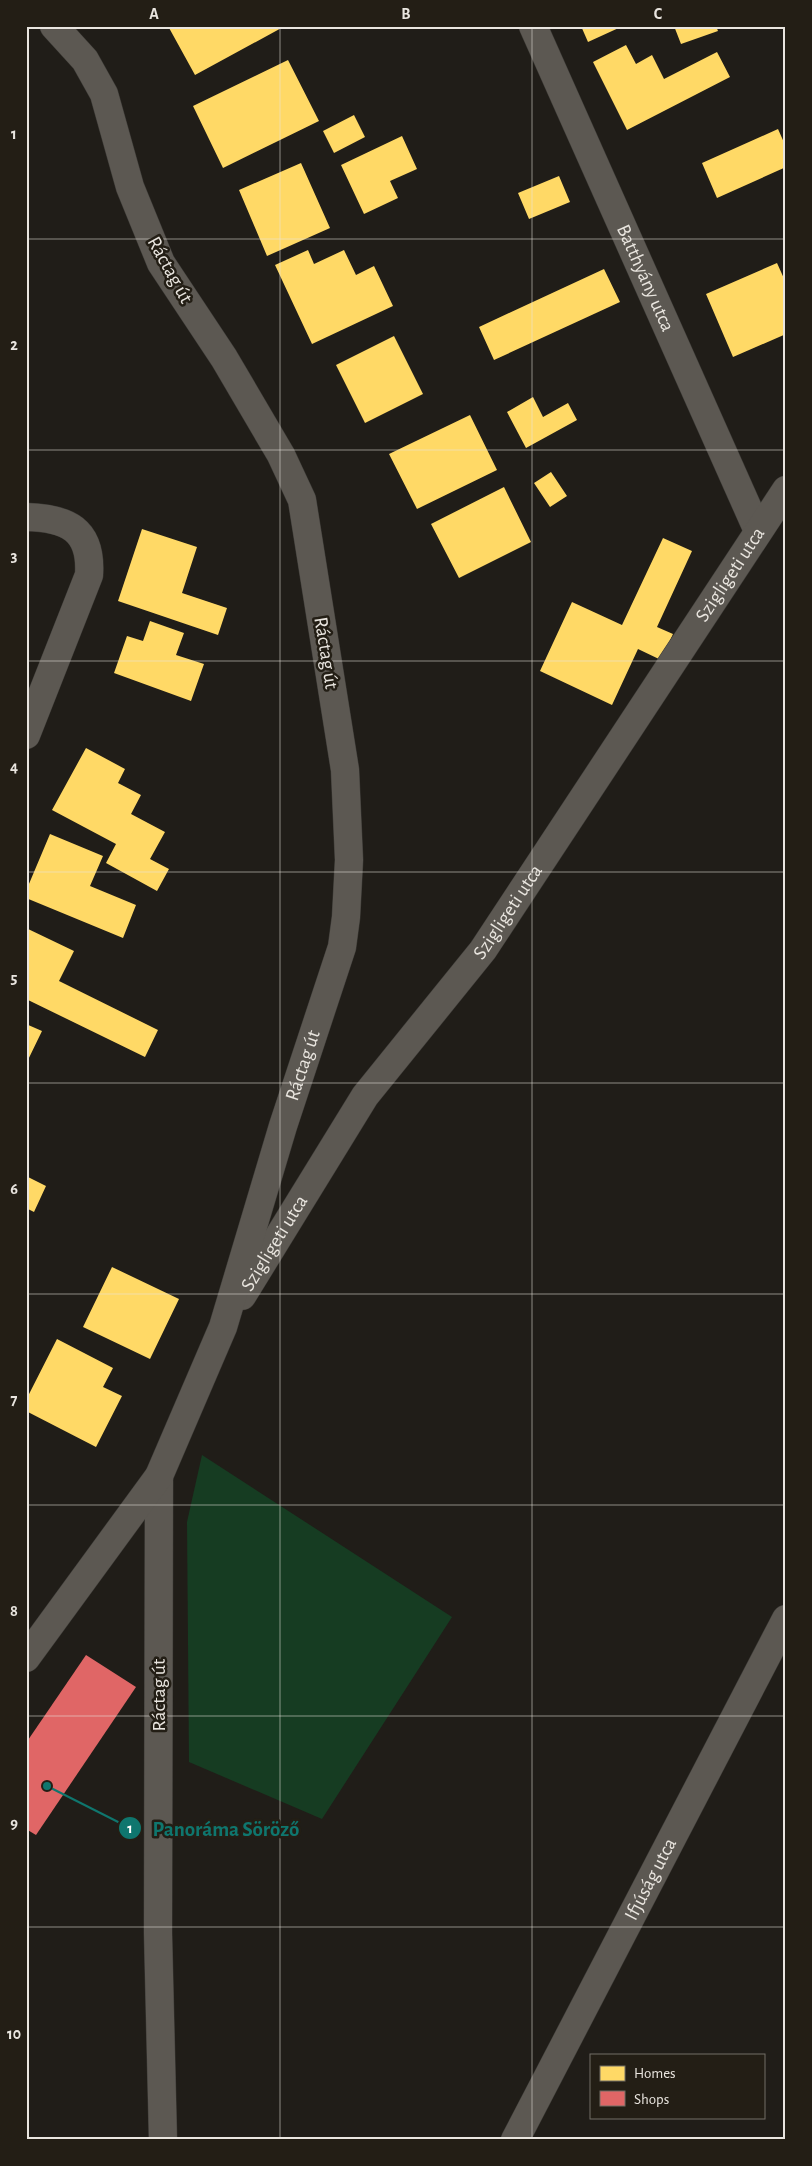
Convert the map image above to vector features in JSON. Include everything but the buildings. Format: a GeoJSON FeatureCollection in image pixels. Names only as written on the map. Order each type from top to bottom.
{"type":"FeatureCollection","features":[{"type":"Feature","properties":{"kind":"street","name":"Ráctag út"},"geometry":{"type":"LineString","coordinates":[[54,26],[84,60],[104,94],[130,187],[161,263],[224,358],[253,406],[281,455],[302,500],[345,770],[349,860],[346,917],[342,947],[283,1126],[223,1327]]}},
{"type":"Feature","properties":{"kind":"street","name":"Batthyány utca"},"geometry":{"type":"LineString","coordinates":[[533,26],[758,531]]}},
{"type":"Feature","properties":{"kind":"street","name":"Szigligeti utca"},"geometry":{"type":"LineString","coordinates":[[223,1327],[365,1096],[483,950],[786,490]]}},
{"type":"Feature","properties":{"kind":"street"},"geometry":{"type":"LineString","coordinates":[[26,517],[48,517],[66,523],[77,531],[90,557],[89,575],[26,734]]}},
{"type":"Feature","properties":{"kind":"street"},"geometry":{"type":"LineString","coordinates":[[26,1658],[159,1476],[223,1327]]}},
{"type":"Feature","properties":{"kind":"street","name":"Ráctag út"},"geometry":{"type":"LineString","coordinates":[[159,1476],[158,1933],[163,2140]]}},
{"type":"Feature","properties":{"kind":"street","name":"Ifjúság utca"},"geometry":{"type":"LineString","coordinates":[[515,2140],[786,1619]]}},
{"type":"Feature","properties":{"kind":"green space"},"geometry":{"type":"Polygon","coordinates":[[[202,1455],[452,1617],[322,1819],[189,1762],[187,1522],[202,1455]]]}},
{"type":"Feature","properties":{"kind":"place","name":"Panoráma Söröző"},"geometry":{"type":"Point","coordinates":[47,1786]}}]}
